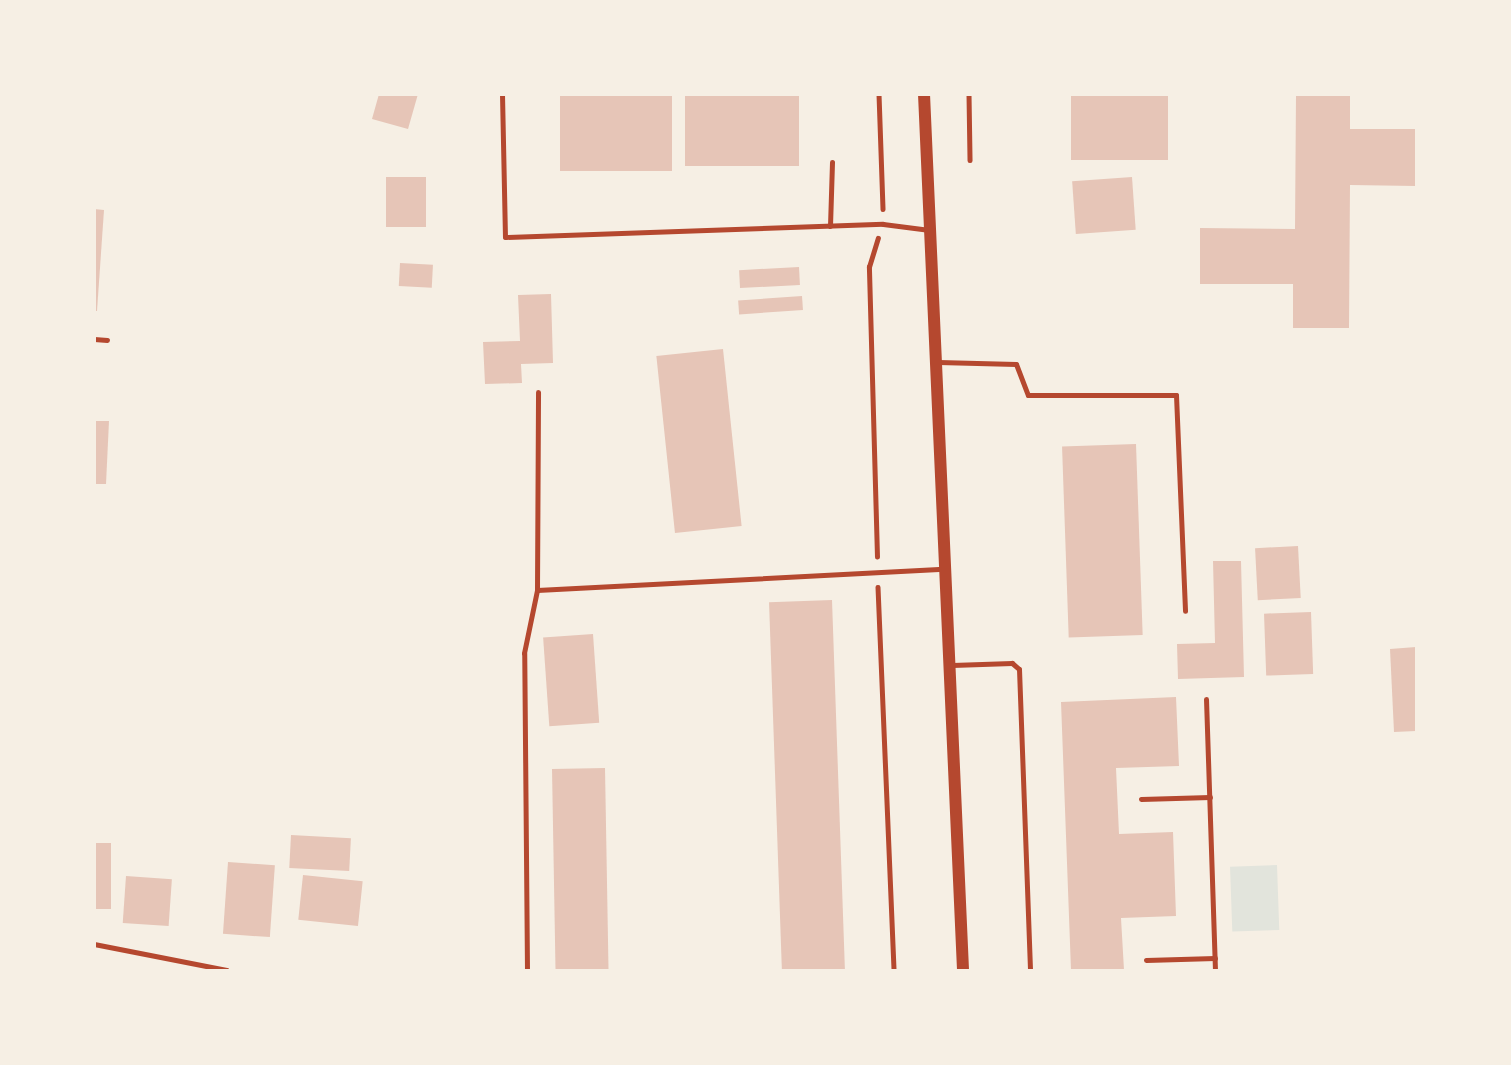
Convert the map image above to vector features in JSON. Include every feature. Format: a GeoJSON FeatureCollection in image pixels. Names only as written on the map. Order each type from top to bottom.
{"type":"FeatureCollection","features":[{"type":"Feature","properties":{"kind":"street"},"geometry":{"type":"LineString","coordinates":[[924,94],[949,569],[963,971]]}},
{"type":"Feature","properties":{"kind":"lane"},"geometry":{"type":"LineString","coordinates":[[502,94],[505,237],[883,224],[930,230]]}},
{"type":"Feature","properties":{"kind":"lane"},"geometry":{"type":"LineString","coordinates":[[830,226],[832,162]]}},
{"type":"Feature","properties":{"kind":"lane"},"geometry":{"type":"LineString","coordinates":[[94,340],[107,340]]}},
{"type":"Feature","properties":{"kind":"lane"},"geometry":{"type":"LineString","coordinates":[[939,362],[1016,364],[1028,395],[1176,395],[1185,611]]}},
{"type":"Feature","properties":{"kind":"lane"},"geometry":{"type":"LineString","coordinates":[[527,971],[524,653],[537,590],[538,392]]}},
{"type":"Feature","properties":{"kind":"lane"},"geometry":{"type":"LineString","coordinates":[[537,590],[949,569]]}},
{"type":"Feature","properties":{"kind":"lane"},"geometry":{"type":"LineString","coordinates":[[952,665],[1012,663],[1018,669],[1030,971]]}},
{"type":"Feature","properties":{"kind":"lane"},"geometry":{"type":"LineString","coordinates":[[1206,699],[1215,971]]}},
{"type":"Feature","properties":{"kind":"lane"},"geometry":{"type":"LineString","coordinates":[[1141,799],[1210,797]]}},
{"type":"Feature","properties":{"kind":"lane"},"geometry":{"type":"LineString","coordinates":[[94,944],[226,971]]}},
{"type":"Feature","properties":{"kind":"lane"},"geometry":{"type":"LineString","coordinates":[[1146,960],[1215,958]]}},
{"type":"Feature","properties":{"kind":"path"},"geometry":{"type":"LineString","coordinates":[[879,94],[883,224],[869,267],[877,572],[894,971]]}},
{"type":"Feature","properties":{"kind":"path"},"geometry":{"type":"LineString","coordinates":[[969,94],[970,160]]}},
{"type":"Feature","properties":{"kind":"shaded area"},"geometry":{"type":"Polygon","coordinates":[[[1277,865],[1279,930],[1232,932],[1230,867],[1277,865]]]}},
{"type":"Feature","properties":{"kind":"building"},"geometry":{"type":"Polygon","coordinates":[[[379,94],[418,94],[408,129],[372,119],[379,94]]]}},
{"type":"Feature","properties":{"kind":"building"},"geometry":{"type":"Polygon","coordinates":[[[560,94],[672,94],[672,171],[560,171],[560,94]]]}},
{"type":"Feature","properties":{"kind":"building"},"geometry":{"type":"Polygon","coordinates":[[[685,94],[799,94],[799,166],[685,166],[685,94]]]}},
{"type":"Feature","properties":{"kind":"building"},"geometry":{"type":"Polygon","coordinates":[[[1071,94],[1168,94],[1168,160],[1071,160],[1071,94]]]}},
{"type":"Feature","properties":{"kind":"building"},"geometry":{"type":"Polygon","coordinates":[[[1296,94],[1350,94],[1350,129],[1416,129],[1416,186],[1350,185],[1349,328],[1293,328],[1293,284],[1200,284],[1200,228],[1295,229],[1296,94]]]}},
{"type":"Feature","properties":{"kind":"building"},"geometry":{"type":"Polygon","coordinates":[[[386,177],[426,177],[426,227],[386,227],[386,177]]]}},
{"type":"Feature","properties":{"kind":"building"},"geometry":{"type":"Polygon","coordinates":[[[1132,177],[1136,230],[1076,234],[1072,181],[1132,177]]]}},
{"type":"Feature","properties":{"kind":"building"},"geometry":{"type":"Polygon","coordinates":[[[94,209],[104,210],[97,311],[94,311],[94,209]]]}},
{"type":"Feature","properties":{"kind":"building"},"geometry":{"type":"Polygon","coordinates":[[[400,263],[433,265],[432,288],[399,286],[400,263]]]}},
{"type":"Feature","properties":{"kind":"building"},"geometry":{"type":"Polygon","coordinates":[[[799,267],[800,285],[740,288],[739,270],[799,267]]]}},
{"type":"Feature","properties":{"kind":"building"},"geometry":{"type":"Polygon","coordinates":[[[551,294],[553,363],[521,364],[522,383],[485,384],[483,342],[520,341],[518,295],[551,294]]]}},
{"type":"Feature","properties":{"kind":"building"},"geometry":{"type":"Polygon","coordinates":[[[802,296],[803,310],[739,314],[738,300],[802,296]]]}},
{"type":"Feature","properties":{"kind":"building"},"geometry":{"type":"Polygon","coordinates":[[[723,349],[742,526],[675,533],[656,356],[723,349]]]}},
{"type":"Feature","properties":{"kind":"building"},"geometry":{"type":"Polygon","coordinates":[[[94,421],[109,421],[106,484],[94,484],[94,421]]]}},
{"type":"Feature","properties":{"kind":"building"},"geometry":{"type":"Polygon","coordinates":[[[1136,444],[1143,635],[1069,637],[1062,447],[1136,444]]]}},
{"type":"Feature","properties":{"kind":"building"},"geometry":{"type":"Polygon","coordinates":[[[1298,546],[1301,598],[1258,600],[1255,548],[1298,546]]]}},
{"type":"Feature","properties":{"kind":"building"},"geometry":{"type":"Polygon","coordinates":[[[1213,561],[1241,561],[1244,677],[1178,679],[1177,644],[1215,643],[1213,561]]]}},
{"type":"Feature","properties":{"kind":"building"},"geometry":{"type":"Polygon","coordinates":[[[832,600],[845,970],[782,970],[769,602],[832,600]]]}},
{"type":"Feature","properties":{"kind":"building"},"geometry":{"type":"Polygon","coordinates":[[[1311,612],[1313,674],[1266,676],[1264,614],[1311,612]]]}},
{"type":"Feature","properties":{"kind":"building"},"geometry":{"type":"Polygon","coordinates":[[[593,634],[599,723],[549,726],[543,637],[593,634]]]}},
{"type":"Feature","properties":{"kind":"building"},"geometry":{"type":"Polygon","coordinates":[[[1416,647],[1416,731],[1394,732],[1390,649],[1416,647]]]}},
{"type":"Feature","properties":{"kind":"building"},"geometry":{"type":"Polygon","coordinates":[[[1176,697],[1179,766],[1116,768],[1119,834],[1173,832],[1176,916],[1121,918],[1124,970],[1071,970],[1061,702],[1176,697]]]}},
{"type":"Feature","properties":{"kind":"building"},"geometry":{"type":"Polygon","coordinates":[[[605,768],[609,970],[556,970],[552,769],[605,768]]]}},
{"type":"Feature","properties":{"kind":"building"},"geometry":{"type":"Polygon","coordinates":[[[291,835],[351,838],[349,871],[289,868],[291,835]]]}},
{"type":"Feature","properties":{"kind":"building"},"geometry":{"type":"Polygon","coordinates":[[[94,843],[111,843],[111,909],[94,909],[94,843]]]}},
{"type":"Feature","properties":{"kind":"building"},"geometry":{"type":"Polygon","coordinates":[[[228,862],[275,865],[270,937],[223,934],[228,862]]]}},
{"type":"Feature","properties":{"kind":"building"},"geometry":{"type":"Polygon","coordinates":[[[303,875],[363,881],[358,926],[298,920],[303,875]]]}},
{"type":"Feature","properties":{"kind":"building"},"geometry":{"type":"Polygon","coordinates":[[[126,876],[172,879],[169,926],[123,923],[126,876]]]}}]}
